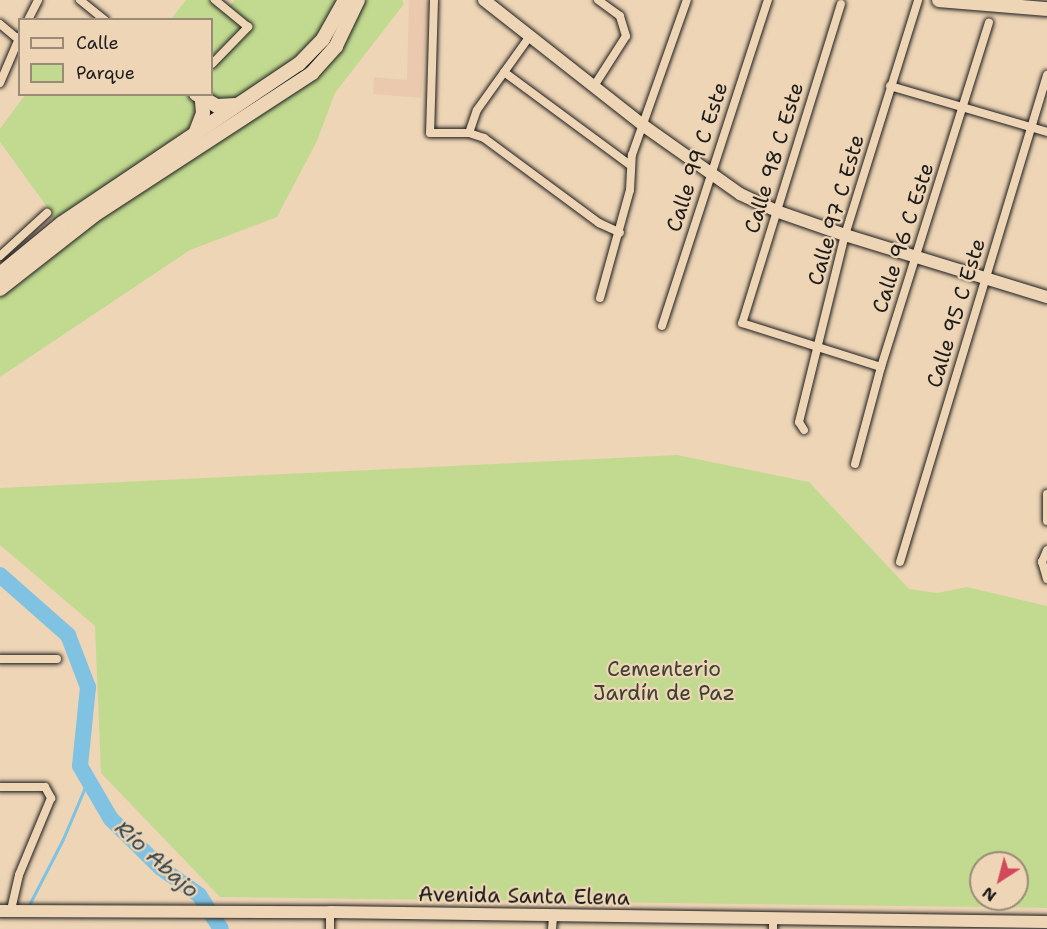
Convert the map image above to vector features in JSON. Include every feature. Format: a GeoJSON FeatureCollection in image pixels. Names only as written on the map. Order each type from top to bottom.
{"type":"FeatureCollection","features":[{"type":"Feature","properties":{"kind":"main road"},"geometry":{"type":"LineString","coordinates":[[0,274],[62,223],[238,105],[309,54],[329,30],[345,0]]}},
{"type":"Feature","properties":{"kind":"main road"},"geometry":{"type":"LineString","coordinates":[[0,289],[93,216],[301,82],[324,61],[345,30],[358,0]]}},
{"type":"Feature","properties":{"kind":"main road"},"geometry":{"type":"LineString","coordinates":[[939,0],[1047,9]]}},
{"type":"Feature","properties":{"kind":"main road"},"geometry":{"type":"LineString","coordinates":[[218,118],[237,116],[324,61]]}},
{"type":"Feature","properties":{"kind":"main road"},"geometry":{"type":"LineString","coordinates":[[198,97],[217,106],[238,105]]}},
{"type":"Feature","properties":{"kind":"main road"},"geometry":{"type":"LineString","coordinates":[[195,134],[203,113],[198,97]]}},
{"type":"Feature","properties":{"kind":"street"},"geometry":{"type":"LineString","coordinates":[[29,18],[38,0]]}},
{"type":"Feature","properties":{"kind":"street"},"geometry":{"type":"LineString","coordinates":[[80,0],[102,18]]}},
{"type":"Feature","properties":{"kind":"street"},"geometry":{"type":"LineString","coordinates":[[213,62],[248,27],[215,0]]}},
{"type":"Feature","properties":{"kind":"street"},"geometry":{"type":"LineString","coordinates":[[434,0],[430,133],[469,133],[484,138],[599,223],[620,233]]}},
{"type":"Feature","properties":{"kind":"street"},"geometry":{"type":"LineString","coordinates":[[485,0],[644,126],[740,194],[776,211],[845,235],[1047,297]]}},
{"type":"Feature","properties":{"kind":"street"},"geometry":{"type":"LineString","coordinates":[[594,86],[626,36],[620,16],[598,0]]}},
{"type":"Feature","properties":{"kind":"street"},"geometry":{"type":"LineString","coordinates":[[600,298],[620,233],[630,190],[630,165],[687,0]]}},
{"type":"Feature","properties":{"kind":"street","name":"Calle 99 C Este"},"geometry":{"type":"LineString","coordinates":[[662,326],[710,172],[768,0]]}},
{"type":"Feature","properties":{"kind":"street","name":"Calle 97 C Este"},"geometry":{"type":"LineString","coordinates":[[804,430],[798,422],[845,235],[918,0]]}},
{"type":"Feature","properties":{"kind":"street","name":"Calle 98 C Este"},"geometry":{"type":"LineString","coordinates":[[817,346],[742,323],[841,4]]}},
{"type":"Feature","properties":{"kind":"street","name":"Calle 96 C Este"},"geometry":{"type":"LineString","coordinates":[[855,464],[881,367],[989,23]]}},
{"type":"Feature","properties":{"kind":"street"},"geometry":{"type":"LineString","coordinates":[[0,24],[18,36]]}},
{"type":"Feature","properties":{"kind":"street"},"geometry":{"type":"LineString","coordinates":[[469,133],[477,110],[530,36]]}},
{"type":"Feature","properties":{"kind":"street"},"geometry":{"type":"LineString","coordinates":[[0,83],[18,39]]}},
{"type":"Feature","properties":{"kind":"street"},"geometry":{"type":"LineString","coordinates":[[504,72],[630,165]]}},
{"type":"Feature","properties":{"kind":"street","name":"Calle 95 C Este"},"geometry":{"type":"LineString","coordinates":[[900,562],[1047,75]]}},
{"type":"Feature","properties":{"kind":"street"},"geometry":{"type":"LineString","coordinates":[[890,86],[1047,132]]}},
{"type":"Feature","properties":{"kind":"street"},"geometry":{"type":"LineString","coordinates":[[198,97],[218,118]]}},
{"type":"Feature","properties":{"kind":"street"},"geometry":{"type":"LineString","coordinates":[[0,256],[47,213]]}},
{"type":"Feature","properties":{"kind":"street"},"geometry":{"type":"LineString","coordinates":[[817,346],[881,367]]}},
{"type":"Feature","properties":{"kind":"street"},"geometry":{"type":"LineString","coordinates":[[1047,494],[1047,521]]}},
{"type":"Feature","properties":{"kind":"street"},"geometry":{"type":"LineString","coordinates":[[1047,550],[1042,562],[1047,579]]}},
{"type":"Feature","properties":{"kind":"street"},"geometry":{"type":"LineString","coordinates":[[0,659],[57,659]]}},
{"type":"Feature","properties":{"kind":"street"},"geometry":{"type":"LineString","coordinates":[[0,788],[45,787],[51,798],[5,911]]}},
{"type":"Feature","properties":{"kind":"street","name":"Avenida Santa Elena"},"geometry":{"type":"LineString","coordinates":[[5,911],[330,912],[553,923],[994,925],[1047,922]]}},
{"type":"Feature","properties":{"kind":"street"},"geometry":{"type":"LineString","coordinates":[[330,912],[330,929]]}},
{"type":"Feature","properties":{"kind":"shaded area"},"geometry":{"type":"Polygon","coordinates":[[[409,0],[428,0],[421,98],[373,94],[374,77],[407,80],[409,0]]]}},
{"type":"Feature","properties":{"kind":"green space"},"geometry":{"type":"Polygon","coordinates":[[[186,0],[214,0],[230,5],[235,0],[402,0],[404,4],[335,93],[317,141],[277,217],[190,250],[0,377],[0,294],[65,242],[45,204],[0,142],[0,129],[24,96],[213,96],[213,18],[172,18],[186,0]]]}},
{"type":"Feature","properties":{"kind":"green space","name":"Cementerio Jardín de Paz"},"geometry":{"type":"Polygon","coordinates":[[[677,455],[809,482],[909,589],[937,593],[967,587],[1047,606],[1047,908],[1029,908],[1029,851],[969,851],[969,907],[220,897],[101,773],[95,626],[0,545],[0,488],[677,455]]]}},
{"type":"Feature","properties":{"kind":"waterway","name":"Río Abajo"},"geometry":{"type":"LineString","coordinates":[[0,575],[68,635],[88,687],[80,766],[111,819],[161,868],[199,895],[221,929]]}},
{"type":"Feature","properties":{"kind":"waterway"},"geometry":{"type":"LineString","coordinates":[[30,903],[63,839],[88,780]]}}]}
